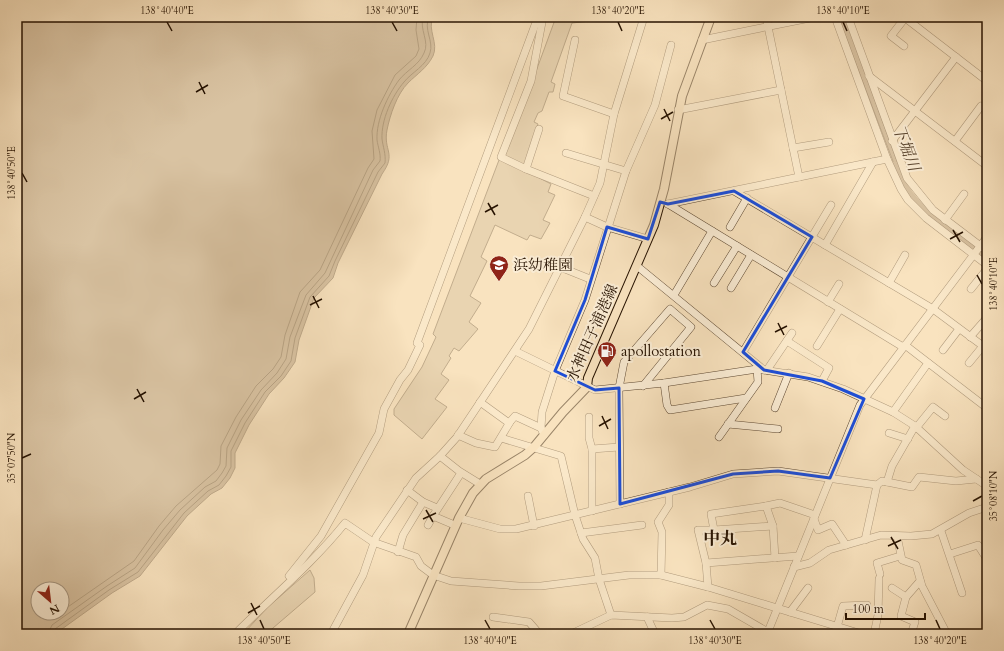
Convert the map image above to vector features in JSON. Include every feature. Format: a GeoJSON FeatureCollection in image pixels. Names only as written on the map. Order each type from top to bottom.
{"type":"FeatureCollection","features":[{"type":"Feature","properties":{"kind":"main road","name":"水神田子浦港線"},"geometry":{"type":"LineString","coordinates":[[408,634],[458,518],[480,484],[533,448],[542,432],[587,387],[588,378],[664,203],[678,110],[708,20]]}},
{"type":"Feature","properties":{"kind":"street"},"geometry":{"type":"LineString","coordinates":[[277,592],[321,536],[379,433],[384,409],[416,354],[420,345],[417,344],[538,17]]}},
{"type":"Feature","properties":{"kind":"street"},"geometry":{"type":"LineString","coordinates":[[543,17],[531,81],[501,157],[526,170],[594,196]]}},
{"type":"Feature","properties":{"kind":"street"},"geometry":{"type":"LineString","coordinates":[[331,634],[363,575],[373,542],[407,490],[420,474],[440,456],[458,435],[529,329],[585,217],[600,183],[614,114],[644,17]]}},
{"type":"Feature","properties":{"kind":"street"},"geometry":{"type":"LineString","coordinates":[[766,17],[799,177]]}},
{"type":"Feature","properties":{"kind":"street"},"geometry":{"type":"LineString","coordinates":[[702,40],[768,28],[815,17]]}},
{"type":"Feature","properties":{"kind":"street"},"geometry":{"type":"LineString","coordinates":[[835,17],[894,178],[912,204],[926,218],[987,265]]}},
{"type":"Feature","properties":{"kind":"street"},"geometry":{"type":"LineString","coordinates":[[848,17],[892,141],[907,178],[914,189],[933,210],[987,251]]}},
{"type":"Feature","properties":{"kind":"street"},"geometry":{"type":"LineString","coordinates":[[904,46],[891,36],[904,17],[987,81]]}},
{"type":"Feature","properties":{"kind":"street"},"geometry":{"type":"LineString","coordinates":[[576,40],[563,96],[614,114]]}},
{"type":"Feature","properties":{"kind":"street"},"geometry":{"type":"LineString","coordinates":[[542,432],[542,412],[555,371],[585,300],[590,279],[626,170],[655,105],[671,45]]}},
{"type":"Feature","properties":{"kind":"street"},"geometry":{"type":"LineString","coordinates":[[892,141],[956,57]]}},
{"type":"Feature","properties":{"kind":"street"},"geometry":{"type":"LineString","coordinates":[[869,76],[987,166]]}},
{"type":"Feature","properties":{"kind":"street"},"geometry":{"type":"LineString","coordinates":[[678,110],[781,90]]}},
{"type":"Feature","properties":{"kind":"street"},"geometry":{"type":"LineString","coordinates":[[955,141],[981,106]]}},
{"type":"Feature","properties":{"kind":"street"},"geometry":{"type":"LineString","coordinates":[[526,170],[538,129]]}},
{"type":"Feature","properties":{"kind":"street"},"geometry":{"type":"LineString","coordinates":[[793,148],[829,142]]}},
{"type":"Feature","properties":{"kind":"street"},"geometry":{"type":"LineString","coordinates":[[566,153],[626,170]]}},
{"type":"Feature","properties":{"kind":"street"},"geometry":{"type":"LineString","coordinates":[[664,203],[734,191],[887,159]]}},
{"type":"Feature","properties":{"kind":"street"},"geometry":{"type":"LineString","coordinates":[[825,245],[873,162]]}},
{"type":"Feature","properties":{"kind":"street"},"geometry":{"type":"LineString","coordinates":[[734,191],[933,309],[970,337],[986,345],[969,363]]}},
{"type":"Feature","properties":{"kind":"street"},"geometry":{"type":"LineString","coordinates":[[945,220],[964,194]]}},
{"type":"Feature","properties":{"kind":"street"},"geometry":{"type":"LineString","coordinates":[[730,227],[747,198]]}},
{"type":"Feature","properties":{"kind":"street"},"geometry":{"type":"LineString","coordinates":[[664,203],[904,346],[987,408]]}},
{"type":"Feature","properties":{"kind":"street"},"geometry":{"type":"LineString","coordinates":[[743,352],[830,205]]}},
{"type":"Feature","properties":{"kind":"street"},"geometry":{"type":"LineString","coordinates":[[585,217],[607,227],[648,239]]}},
{"type":"Feature","properties":{"kind":"street"},"geometry":{"type":"LineString","coordinates":[[674,295],[712,231]]}},
{"type":"Feature","properties":{"kind":"street"},"geometry":{"type":"LineString","coordinates":[[571,634],[585,631],[611,615],[684,617],[707,605],[714,605],[728,609],[767,633],[864,399],[987,237]]}},
{"type":"Feature","properties":{"kind":"street"},"geometry":{"type":"LineString","coordinates":[[714,283],[736,246]]}},
{"type":"Feature","properties":{"kind":"street"},"geometry":{"type":"LineString","coordinates":[[731,288],[751,255]]}},
{"type":"Feature","properties":{"kind":"street"},"geometry":{"type":"LineString","coordinates":[[889,283],[905,255]]}},
{"type":"Feature","properties":{"kind":"street"},"geometry":{"type":"LineString","coordinates":[[637,266],[743,352],[762,370]]}},
{"type":"Feature","properties":{"kind":"street"},"geometry":{"type":"LineString","coordinates":[[560,267],[590,279]]}},
{"type":"Feature","properties":{"kind":"street"},"geometry":{"type":"LineString","coordinates":[[971,289],[987,269]]}},
{"type":"Feature","properties":{"kind":"street"},"geometry":{"type":"LineString","coordinates":[[828,302],[839,284]]}},
{"type":"Feature","properties":{"kind":"street"},"geometry":{"type":"LineString","coordinates":[[620,504],[619,388],[624,362],[670,308],[691,327],[643,386]]}},
{"type":"Feature","properties":{"kind":"street"},"geometry":{"type":"LineString","coordinates":[[817,346],[840,309]]}},
{"type":"Feature","properties":{"kind":"street"},"geometry":{"type":"LineString","coordinates":[[970,337],[985,320]]}},
{"type":"Feature","properties":{"kind":"street"},"geometry":{"type":"LineString","coordinates":[[942,350],[959,329]]}},
{"type":"Feature","properties":{"kind":"street"},"geometry":{"type":"LineString","coordinates":[[719,437],[758,382],[762,370],[792,334]]}},
{"type":"Feature","properties":{"kind":"street"},"geometry":{"type":"LineString","coordinates":[[787,341],[829,368],[822,381]]}},
{"type":"Feature","properties":{"kind":"street"},"geometry":{"type":"LineString","coordinates":[[515,351],[595,390],[643,386],[762,370],[789,373],[822,381],[892,412],[916,427],[962,470],[976,479],[986,483]]}},
{"type":"Feature","properties":{"kind":"street"},"geometry":{"type":"LineString","coordinates":[[892,412],[928,363]]}},
{"type":"Feature","properties":{"kind":"street"},"geometry":{"type":"LineString","coordinates":[[774,408],[789,373]]}},
{"type":"Feature","properties":{"kind":"street"},"geometry":{"type":"LineString","coordinates":[[664,383],[667,405],[670,410],[746,398]]}},
{"type":"Feature","properties":{"kind":"street"},"geometry":{"type":"LineString","coordinates":[[480,402],[510,422]]}},
{"type":"Feature","properties":{"kind":"street"},"geometry":{"type":"LineString","coordinates":[[887,482],[892,466],[908,439],[933,406],[945,416]]}},
{"type":"Feature","properties":{"kind":"street"},"geometry":{"type":"LineString","coordinates":[[458,435],[476,443],[495,447],[515,416],[542,432]]}},
{"type":"Feature","properties":{"kind":"street"},"geometry":{"type":"LineString","coordinates":[[589,418],[589,438],[592,449],[592,511]]}},
{"type":"Feature","properties":{"kind":"street"},"geometry":{"type":"LineString","coordinates":[[728,424],[778,429]]}},
{"type":"Feature","properties":{"kind":"street"},"geometry":{"type":"LineString","coordinates":[[890,433],[908,439]]}},
{"type":"Feature","properties":{"kind":"street"},"geometry":{"type":"LineString","coordinates":[[501,438],[562,456],[575,515],[583,539],[595,558],[599,579],[611,615]]}},
{"type":"Feature","properties":{"kind":"street"},"geometry":{"type":"LineString","coordinates":[[592,449],[619,448]]}},
{"type":"Feature","properties":{"kind":"street"},"geometry":{"type":"LineString","coordinates":[[440,456],[480,484]]}},
{"type":"Feature","properties":{"kind":"street"},"geometry":{"type":"LineString","coordinates":[[458,518],[500,529],[516,529],[534,526],[669,492],[733,474],[778,471],[878,485]]}},
{"type":"Feature","properties":{"kind":"street"},"geometry":{"type":"LineString","coordinates":[[428,524],[461,472]]}},
{"type":"Feature","properties":{"kind":"street"},"geometry":{"type":"LineString","coordinates":[[865,540],[878,485],[882,481],[912,487],[919,477],[956,481],[976,479]]}},
{"type":"Feature","properties":{"kind":"street"},"geometry":{"type":"LineString","coordinates":[[407,490],[452,524]]}},
{"type":"Feature","properties":{"kind":"street"},"geometry":{"type":"LineString","coordinates":[[661,575],[662,532],[658,522],[669,505],[669,492]]}},
{"type":"Feature","properties":{"kind":"street"},"geometry":{"type":"LineString","coordinates":[[528,496],[534,526]]}},
{"type":"Feature","properties":{"kind":"street"},"geometry":{"type":"LineString","coordinates":[[398,552],[403,535],[423,502]]}},
{"type":"Feature","properties":{"kind":"street"},"geometry":{"type":"LineString","coordinates":[[714,530],[712,514],[780,504],[814,517]]}},
{"type":"Feature","properties":{"kind":"street"},"geometry":{"type":"LineString","coordinates":[[766,506],[773,526],[775,558]]}},
{"type":"Feature","properties":{"kind":"street"},"geometry":{"type":"LineString","coordinates":[[794,567],[810,563],[829,550],[881,536],[932,534],[969,513],[987,507]]}},
{"type":"Feature","properties":{"kind":"street"},"geometry":{"type":"LineString","coordinates":[[814,517],[818,530],[832,524],[846,545]]}},
{"type":"Feature","properties":{"kind":"street"},"geometry":{"type":"LineString","coordinates":[[235,634],[277,592],[322,552],[345,523],[373,542],[398,552],[416,557],[421,566],[433,575],[451,581],[519,586],[541,586],[629,575],[661,575],[708,587],[862,634]]}},
{"type":"Feature","properties":{"kind":"street"},"geometry":{"type":"LineString","coordinates":[[581,533],[642,525]]}},
{"type":"Feature","properties":{"kind":"street"},"geometry":{"type":"LineString","coordinates":[[708,587],[706,563],[698,530],[773,526]]}},
{"type":"Feature","properties":{"kind":"street"},"geometry":{"type":"LineString","coordinates":[[941,530],[962,593]]}},
{"type":"Feature","properties":{"kind":"street"},"geometry":{"type":"LineString","coordinates":[[897,536],[902,560],[916,565],[920,581],[946,632]]}},
{"type":"Feature","properties":{"kind":"street"},"geometry":{"type":"LineString","coordinates":[[950,554],[978,545],[987,559]]}},
{"type":"Feature","properties":{"kind":"street"},"geometry":{"type":"LineString","coordinates":[[706,563],[798,556]]}},
{"type":"Feature","properties":{"kind":"street"},"geometry":{"type":"LineString","coordinates":[[874,634],[878,615],[880,576],[877,563],[900,556]]}},
{"type":"Feature","properties":{"kind":"street"},"geometry":{"type":"LineString","coordinates":[[911,634],[915,622],[901,616],[906,597],[920,581]]}},
{"type":"Feature","properties":{"kind":"street"},"geometry":{"type":"LineString","coordinates":[[790,612],[808,588]]}},
{"type":"Feature","properties":{"kind":"street"},"geometry":{"type":"LineString","coordinates":[[892,588],[906,597]]}},
{"type":"Feature","properties":{"kind":"street"},"geometry":{"type":"LineString","coordinates":[[837,627],[843,606],[867,605]]}},
{"type":"Feature","properties":{"kind":"street"},"geometry":{"type":"LineString","coordinates":[[493,617],[529,622],[536,630],[536,634]]}},
{"type":"Feature","properties":{"kind":"street"},"geometry":{"type":"LineString","coordinates":[[648,617],[655,634]]}},
{"type":"Feature","properties":{"kind":"highlighted area"},"geometry":{"type":"Polygon","coordinates":[[[734,191],[812,237],[743,352],[764,370],[822,381],[864,399],[830,478],[778,471],[733,474],[620,504],[619,388],[595,390],[555,371],[585,300],[607,227],[648,239],[660,202],[668,204],[734,191]]]}},
{"type":"Feature","properties":{"kind":"shaded area"},"geometry":{"type":"Polygon","coordinates":[[[556,17],[601,17],[600,20],[572,23],[551,82],[555,84],[553,92],[549,92],[542,111],[538,113],[534,122],[538,124],[524,170],[551,184],[548,192],[555,195],[543,220],[550,223],[541,239],[530,235],[527,240],[495,225],[481,257],[487,261],[470,296],[481,303],[469,322],[478,329],[459,351],[454,348],[449,356],[451,358],[441,374],[449,380],[435,399],[447,407],[422,439],[394,415],[394,409],[422,367],[436,337],[433,334],[499,160],[503,161],[556,17]]]}},
{"type":"Feature","properties":{"kind":"shaded area"},"geometry":{"type":"Polygon","coordinates":[[[310,570],[314,578],[315,592],[266,634],[243,634],[268,607],[310,570]]]}},
{"type":"Feature","properties":{"kind":"water"},"geometry":{"type":"Polygon","coordinates":[[[17,17],[433,17],[431,27],[435,46],[433,56],[425,67],[400,93],[390,118],[386,137],[389,161],[338,263],[333,278],[314,298],[299,340],[295,362],[284,378],[269,394],[249,425],[235,453],[235,468],[230,478],[222,488],[211,494],[187,516],[140,576],[112,593],[55,634],[17,634],[17,17]]]}},
{"type":"Feature","properties":{"kind":"water"},"geometry":{"type":"Polygon","coordinates":[[[838,17],[845,17],[902,175],[899,177],[838,17]]]}},
{"type":"Feature","properties":{"kind":"waterway","name":"下堀川"},"geometry":{"type":"LineString","coordinates":[[895,166],[905,189],[922,209],[943,227],[987,259]]}},
{"type":"Feature","properties":{"kind":"place","name":"浜幼稚園"},"geometry":{"type":"Point","coordinates":[499,282]}},
{"type":"Feature","properties":{"kind":"place","name":"apollostation"},"geometry":{"type":"Point","coordinates":[607,368]}},
{"type":"Feature","properties":{"kind":"district","name":"中丸"},"geometry":{"type":"Point","coordinates":[720,538]}}]}
